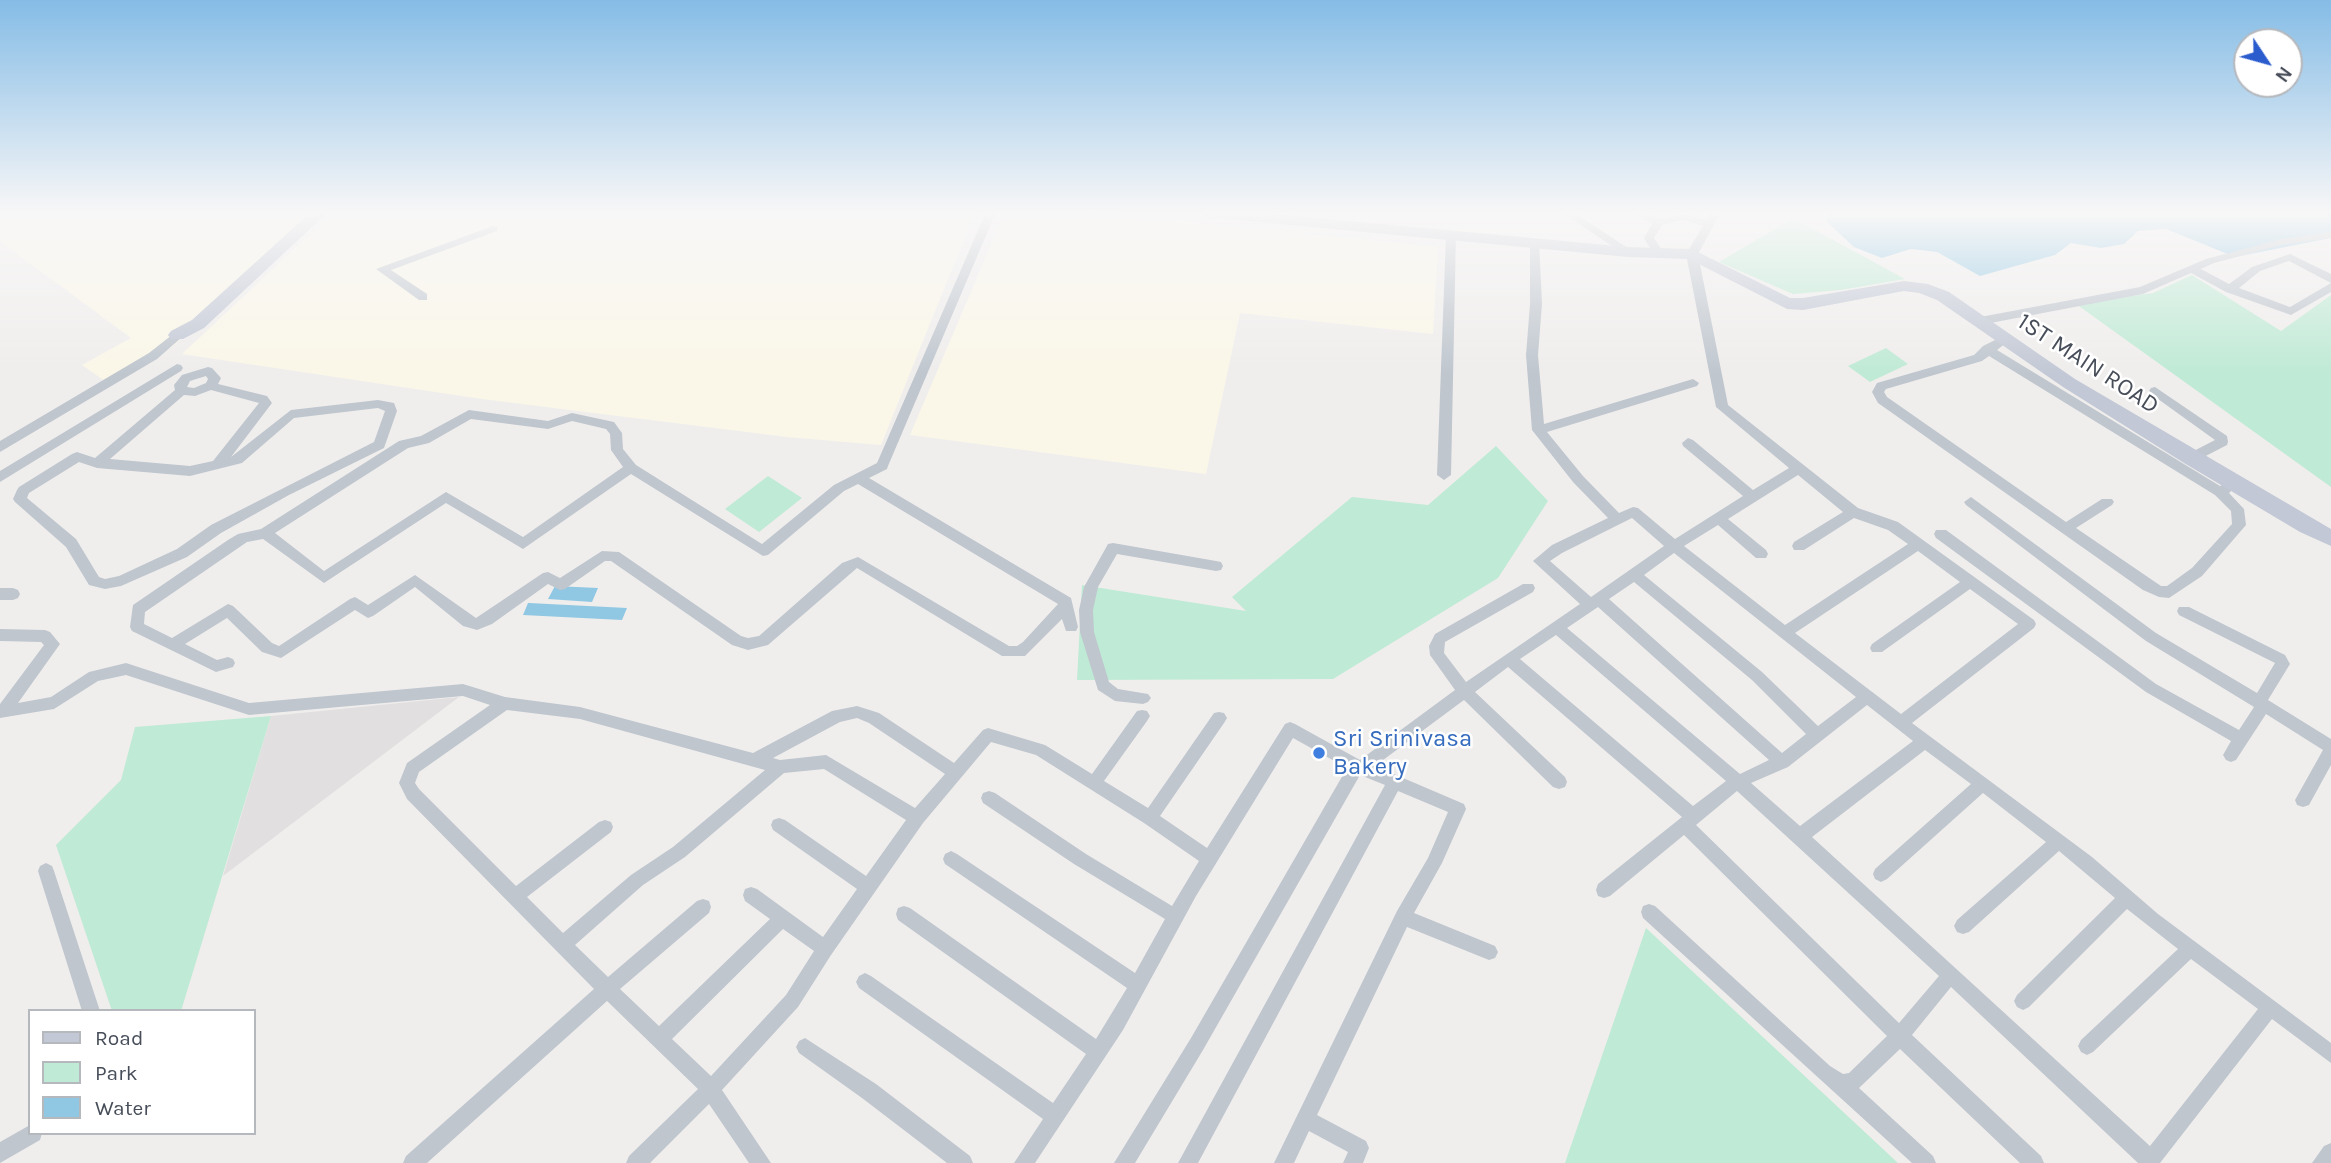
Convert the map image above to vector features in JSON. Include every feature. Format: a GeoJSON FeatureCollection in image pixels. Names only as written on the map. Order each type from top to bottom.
{"type":"FeatureCollection","features":[{"type":"Feature","properties":{"kind":"street"},"geometry":{"type":"LineString","coordinates":[[177,335],[182,320],[242,266]]}},
{"type":"Feature","properties":{"kind":"street"},"geometry":{"type":"LineString","coordinates":[[0,447],[153,356],[177,335],[204,319],[261,266]]}},
{"type":"Feature","properties":{"kind":"street"},"geometry":{"type":"LineString","coordinates":[[390,266],[382,269],[423,298]]}},
{"type":"Feature","properties":{"kind":"street"},"geometry":{"type":"LineString","coordinates":[[228,663],[216,666],[137,627],[138,609],[243,538],[265,533],[400,446],[425,440],[469,414],[548,425],[572,417],[610,425],[616,433],[617,450],[631,468],[763,551],[839,488],[878,471],[888,456],[968,266]]}},
{"type":"Feature","properties":{"kind":"street"},"geometry":{"type":"LineString","coordinates":[[1444,475],[1450,266]]}},
{"type":"Feature","properties":{"kind":"street"},"geometry":{"type":"LineString","coordinates":[[1535,266],[1536,304],[1532,355],[1538,430],[1578,479],[1616,518]]}},
{"type":"Feature","properties":{"kind":"street"},"geometry":{"type":"LineString","coordinates":[[1694,266],[1722,407],[1853,512],[1893,526],[2029,624],[1901,723]]}},
{"type":"Feature","properties":{"kind":"street","name":"1ST MAIN ROAD"},"geometry":{"type":"LineString","coordinates":[[1716,266],[1787,303],[1804,304],[1905,286],[1922,288],[1943,296],[2068,383],[2191,458],[2226,488],[2331,538]]}},
{"type":"Feature","properties":{"kind":"street"},"geometry":{"type":"LineString","coordinates":[[1980,321],[2143,290],[2198,266]]}},
{"type":"Feature","properties":{"kind":"street"},"geometry":{"type":"LineString","coordinates":[[2230,289],[2256,269],[2264,266]]}},
{"type":"Feature","properties":{"kind":"street"},"geometry":{"type":"LineString","coordinates":[[2307,266],[2331,279]]}},
{"type":"Feature","properties":{"kind":"street"},"geometry":{"type":"LineString","coordinates":[[2192,269],[2230,289],[2291,311],[2331,288]]}},
{"type":"Feature","properties":{"kind":"street"},"geometry":{"type":"LineString","coordinates":[[1987,349],[2226,488],[2237,509],[2239,525],[2197,572],[2169,592],[2148,586],[1882,400],[1878,393],[1881,386],[1971,361],[1987,349],[2005,339]]}},
{"type":"Feature","properties":{"kind":"street"},"geometry":{"type":"LineString","coordinates":[[153,356],[191,375]]}},
{"type":"Feature","properties":{"kind":"street"},"geometry":{"type":"LineString","coordinates":[[0,477],[177,368]]}},
{"type":"Feature","properties":{"kind":"street"},"geometry":{"type":"LineString","coordinates":[[97,463],[181,391],[182,381],[202,371],[212,373],[215,378],[210,386],[195,393],[181,391]]}},
{"type":"Feature","properties":{"kind":"street"},"geometry":{"type":"LineString","coordinates":[[1538,430],[1693,383]]}},
{"type":"Feature","properties":{"kind":"street"},"geometry":{"type":"LineString","coordinates":[[210,386],[263,399],[266,403],[217,465]]}},
{"type":"Feature","properties":{"kind":"street"},"geometry":{"type":"LineString","coordinates":[[2155,391],[2222,439],[2222,442],[2191,458]]}},
{"type":"Feature","properties":{"kind":"street"},"geometry":{"type":"LineString","coordinates":[[379,404],[390,406],[391,411],[381,440],[374,449],[284,492],[216,529],[181,553],[121,581],[105,584],[94,580],[71,543],[20,499],[24,490],[74,458],[80,457],[97,463],[190,471],[237,460],[291,414],[379,404]]}},
{"type":"Feature","properties":{"kind":"street"},"geometry":{"type":"LineString","coordinates":[[1688,443],[1753,497]]}},
{"type":"Feature","properties":{"kind":"street"},"geometry":{"type":"LineString","coordinates":[[265,533],[324,578],[446,497],[523,544],[631,468]]}},
{"type":"Feature","properties":{"kind":"street"},"geometry":{"type":"LineString","coordinates":[[1124,1163],[1360,766],[1509,659],[1674,546],[1798,468]]}},
{"type":"Feature","properties":{"kind":"street"},"geometry":{"type":"LineString","coordinates":[[860,479],[1066,603],[1071,627]]}},
{"type":"Feature","properties":{"kind":"street"},"geometry":{"type":"LineString","coordinates":[[1971,502],[2151,637],[2331,748],[2303,800]]}},
{"type":"Feature","properties":{"kind":"street"},"geometry":{"type":"LineString","coordinates":[[2066,528],[2107,502]]}},
{"type":"Feature","properties":{"kind":"street"},"geometry":{"type":"LineString","coordinates":[[1782,762],[1594,602],[1540,561],[1616,518],[1633,512],[1901,723],[2059,841],[2127,898],[2331,1054]]}},
{"type":"Feature","properties":{"kind":"street"},"geometry":{"type":"LineString","coordinates":[[1799,546],[1853,512]]}},
{"type":"Feature","properties":{"kind":"street"},"geometry":{"type":"LineString","coordinates":[[1718,519],[1761,554]]}},
{"type":"Feature","properties":{"kind":"street"},"geometry":{"type":"LineString","coordinates":[[1941,534],[2151,688],[2241,739]]}},
{"type":"Feature","properties":{"kind":"street"},"geometry":{"type":"LineString","coordinates":[[1785,632],[1919,543]]}},
{"type":"Feature","properties":{"kind":"street"},"geometry":{"type":"LineString","coordinates":[[1143,698],[1115,695],[1102,686],[1087,632],[1086,610],[1091,587],[1114,548],[1216,566]]}},
{"type":"Feature","properties":{"kind":"street"},"geometry":{"type":"LineString","coordinates":[[172,645],[228,610],[267,648],[281,652],[355,603],[368,612],[415,580],[468,622],[477,624],[487,620],[548,577],[560,585],[602,556],[614,556],[737,641],[748,645],[769,636],[847,567],[858,562],[1007,652],[1020,652],[1065,606]]}},
{"type":"Feature","properties":{"kind":"street"},"geometry":{"type":"LineString","coordinates":[[1634,575],[1757,676],[1817,735]]}},
{"type":"Feature","properties":{"kind":"street"},"geometry":{"type":"LineString","coordinates":[[1877,648],[1970,582]]}},
{"type":"Feature","properties":{"kind":"street"},"geometry":{"type":"LineString","coordinates":[[1528,588],[1440,638],[1436,646],[1437,655],[1465,692],[1559,782]]}},
{"type":"Feature","properties":{"kind":"street"},"geometry":{"type":"LineString","coordinates":[[2185,611],[2280,659],[2283,664],[2231,755]]}},
{"type":"Feature","properties":{"kind":"street"},"geometry":{"type":"LineString","coordinates":[[1047,627],[1071,627],[1087,632]]}},
{"type":"Feature","properties":{"kind":"street"},"geometry":{"type":"LineString","coordinates":[[1556,627],[1800,836],[2149,1161],[2271,1007]]}},
{"type":"Feature","properties":{"kind":"street"},"geometry":{"type":"LineString","coordinates":[[0,635],[45,636],[53,644],[2,712]]}},
{"type":"Feature","properties":{"kind":"street"},"geometry":{"type":"LineString","coordinates":[[1509,659],[1689,820],[1900,1036],[2034,1163]]}},
{"type":"Feature","properties":{"kind":"street"},"geometry":{"type":"LineString","coordinates":[[2,712],[54,702],[94,676],[126,669],[249,709],[463,690],[505,703],[580,713],[780,767],[826,762],[917,818]]}},
{"type":"Feature","properties":{"kind":"street"},"geometry":{"type":"LineString","coordinates":[[1604,890],[1737,783],[1782,762],[1868,696]]}},
{"type":"Feature","properties":{"kind":"street"},"geometry":{"type":"LineString","coordinates":[[505,703],[413,768],[407,783],[413,794],[711,1089],[761,1163]]}},
{"type":"Feature","properties":{"kind":"street"},"geometry":{"type":"LineString","coordinates":[[753,761],[837,716],[857,712],[874,718],[954,772]]}},
{"type":"Feature","properties":{"kind":"street"},"geometry":{"type":"LineString","coordinates":[[1094,783],[1142,716]]}},
{"type":"Feature","properties":{"kind":"street"},"geometry":{"type":"LineString","coordinates":[[1150,818],[1219,718]]}},
{"type":"Feature","properties":{"kind":"street"},"geometry":{"type":"LineString","coordinates":[[1024,1163],[1099,1052],[1209,859],[1290,729],[1360,766],[1458,809],[1434,863],[1403,917],[1284,1163]]}},
{"type":"Feature","properties":{"kind":"street"},"geometry":{"type":"LineString","coordinates":[[636,1163],[711,1089],[792,1001],[825,948],[917,818],[988,735],[1040,750],[1150,818],[1209,859]]}},
{"type":"Feature","properties":{"kind":"street"},"geometry":{"type":"LineString","coordinates":[[1800,836],[1925,741]]}},
{"type":"Feature","properties":{"kind":"street"},"geometry":{"type":"LineString","coordinates":[[563,944],[637,880],[679,852],[780,767]]}},
{"type":"Feature","properties":{"kind":"street"},"geometry":{"type":"LineString","coordinates":[[1188,1163],[1395,781]]}},
{"type":"Feature","properties":{"kind":"street"},"geometry":{"type":"LineString","coordinates":[[1881,874],[1982,784]]}},
{"type":"Feature","properties":{"kind":"street"},"geometry":{"type":"LineString","coordinates":[[989,798],[1080,859],[1176,918]]}},
{"type":"Feature","properties":{"kind":"street"},"geometry":{"type":"LineString","coordinates":[[779,825],[869,887]]}},
{"type":"Feature","properties":{"kind":"street"},"geometry":{"type":"LineString","coordinates":[[515,896],[605,827]]}},
{"type":"Feature","properties":{"kind":"street"},"geometry":{"type":"LineString","coordinates":[[1963,926],[2059,841]]}},
{"type":"Feature","properties":{"kind":"street"},"geometry":{"type":"LineString","coordinates":[[951,859],[1139,986]]}},
{"type":"Feature","properties":{"kind":"street"},"geometry":{"type":"LineString","coordinates":[[46,871],[90,1009]]}},
{"type":"Feature","properties":{"kind":"street"},"geometry":{"type":"LineString","coordinates":[[751,895],[825,948]]}},
{"type":"Feature","properties":{"kind":"street"},"geometry":{"type":"LineString","coordinates":[[2023,1001],[2127,898]]}},
{"type":"Feature","properties":{"kind":"street"},"geometry":{"type":"LineString","coordinates":[[413,1163],[607,989],[704,907]]}},
{"type":"Feature","properties":{"kind":"street"},"geometry":{"type":"LineString","coordinates":[[1649,912],[1926,1163]]}},
{"type":"Feature","properties":{"kind":"street"},"geometry":{"type":"LineString","coordinates":[[904,914],[1099,1052]]}},
{"type":"Feature","properties":{"kind":"street"},"geometry":{"type":"LineString","coordinates":[[1403,917],[1489,952]]}},
{"type":"Feature","properties":{"kind":"street"},"geometry":{"type":"LineString","coordinates":[[659,1039],[782,918]]}},
{"type":"Feature","properties":{"kind":"street"},"geometry":{"type":"LineString","coordinates":[[2087,1046],[2192,948]]}},
{"type":"Feature","properties":{"kind":"street"},"geometry":{"type":"LineString","coordinates":[[1841,1084],[1854,1082],[1900,1036],[1951,974]]}},
{"type":"Feature","properties":{"kind":"street"},"geometry":{"type":"LineString","coordinates":[[866,982],[1055,1116]]}},
{"type":"Feature","properties":{"kind":"street"},"geometry":{"type":"LineString","coordinates":[[805,1047],[869,1091],[963,1163]]}},
{"type":"Feature","properties":{"kind":"street"},"geometry":{"type":"LineString","coordinates":[[1307,1120],[1359,1148],[1353,1163]]}},
{"type":"Feature","properties":{"kind":"street"},"geometry":{"type":"LineString","coordinates":[[0,1153],[30,1135]]}},
{"type":"Feature","properties":{"kind":"street"},"geometry":{"type":"LineString","coordinates":[[2322,1163],[2331,1153]]}},
{"type":"Feature","properties":{"kind":"shaded area"},"geometry":{"type":"Polygon","coordinates":[[[34,266],[257,266],[172,347],[105,381],[82,365],[131,338],[34,266]]]}},
{"type":"Feature","properties":{"kind":"shaded area"},"geometry":{"type":"Polygon","coordinates":[[[276,266],[953,266],[881,445],[787,437],[482,399],[182,354],[276,266]]]}},
{"type":"Feature","properties":{"kind":"shaded area"},"geometry":{"type":"Polygon","coordinates":[[[982,266],[1437,266],[1433,334],[1240,313],[1206,474],[910,435],[982,266]]]}},
{"type":"Feature","properties":{"kind":"shaded area"},"geometry":{"type":"Polygon","coordinates":[[[459,697],[223,876],[271,716],[459,697]]]}},
{"type":"Feature","properties":{"kind":"green space"},"geometry":{"type":"Polygon","coordinates":[[[1729,266],[1882,266],[1905,279],[1841,290],[1793,294],[1729,266]]]}},
{"type":"Feature","properties":{"kind":"green space"},"geometry":{"type":"Polygon","coordinates":[[[2192,275],[2281,331],[2331,295],[2331,487],[2076,304],[2153,293],[2192,275]]]}},
{"type":"Feature","properties":{"kind":"green space"},"geometry":{"type":"Polygon","coordinates":[[[1886,348],[1908,364],[1870,382],[1848,366],[1886,348]]]}},
{"type":"Feature","properties":{"kind":"green space"},"geometry":{"type":"Polygon","coordinates":[[[1496,446],[1548,501],[1498,578],[1333,679],[1077,680],[1082,585],[1246,611],[1232,597],[1352,497],[1428,505],[1496,446]]]}},
{"type":"Feature","properties":{"kind":"green space"},"geometry":{"type":"Polygon","coordinates":[[[768,476],[802,498],[759,532],[725,509],[768,476]]]}},
{"type":"Feature","properties":{"kind":"green space"},"geometry":{"type":"Polygon","coordinates":[[[271,716],[182,1009],[111,1009],[56,845],[121,780],[135,727],[271,716]]]}},
{"type":"Feature","properties":{"kind":"green space"},"geometry":{"type":"Polygon","coordinates":[[[1646,928],[1898,1163],[1565,1163],[1646,928]]]}},
{"type":"Feature","properties":{"kind":"water"},"geometry":{"type":"Polygon","coordinates":[[[1963,266],[2015,266],[1980,276],[1963,266]]]}},
{"type":"Feature","properties":{"kind":"water"},"geometry":{"type":"Polygon","coordinates":[[[555,586],[598,588],[592,602],[548,599],[555,586]]]}},
{"type":"Feature","properties":{"kind":"water"},"geometry":{"type":"Polygon","coordinates":[[[528,603],[627,608],[622,620],[523,615],[528,603]]]}},
{"type":"Feature","properties":{"kind":"place","name":"Sri Srinivasa Bakery"},"geometry":{"type":"Point","coordinates":[1319,753]}}]}
